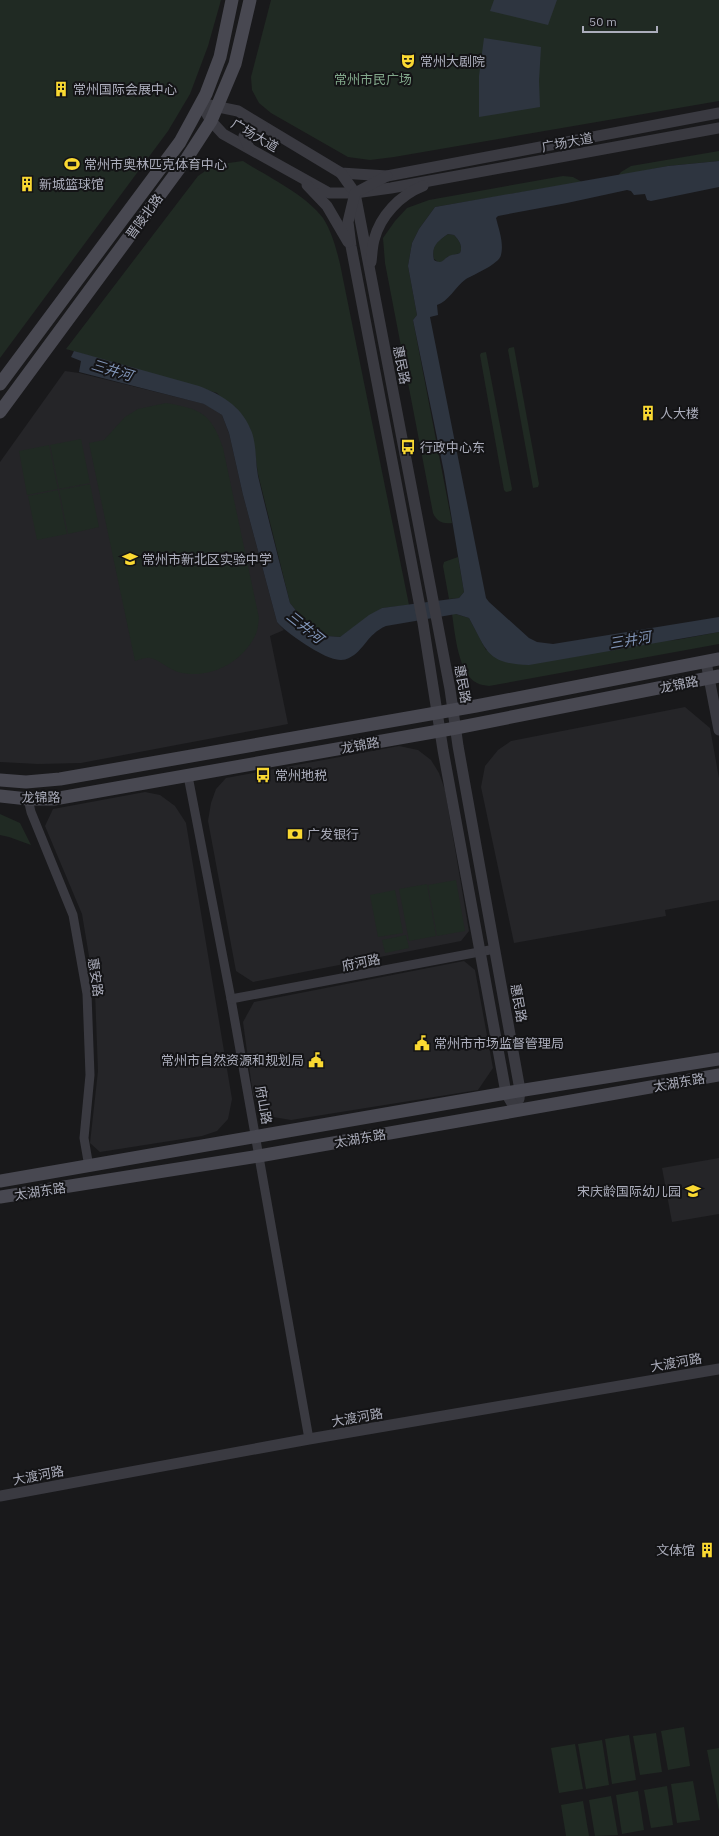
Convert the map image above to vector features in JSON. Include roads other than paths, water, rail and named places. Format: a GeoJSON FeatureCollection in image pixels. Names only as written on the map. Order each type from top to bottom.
{"type":"FeatureCollection","features":[{"type":"Feature","properties":{"kind":"main road","name":"晋陵北路"},"geometry":{"type":"LineString","coordinates":[[0,384],[180,142],[206,94],[220,57],[232,0]]}},
{"type":"Feature","properties":{"kind":"main road","name":"晋陵北路"},"geometry":{"type":"LineString","coordinates":[[0,412],[182,164],[211,122],[235,64],[250,0]]}},
{"type":"Feature","properties":{"kind":"main road","name":"龙锦路"},"geometry":{"type":"LineString","coordinates":[[0,780],[26,782],[60,780],[438,713],[719,659]]}},
{"type":"Feature","properties":{"kind":"main road","name":"龙锦路"},"geometry":{"type":"LineString","coordinates":[[0,796],[28,799],[54,799],[440,731],[714,677]]}},
{"type":"Feature","properties":{"kind":"main road","name":"太湖东路"},"geometry":{"type":"LineString","coordinates":[[0,1181],[89,1167],[520,1090],[719,1059]]}},
{"type":"Feature","properties":{"kind":"main road","name":"太湖东路"},"geometry":{"type":"LineString","coordinates":[[0,1197],[259,1156],[719,1075]]}},
{"type":"Feature","properties":{"kind":"street","name":"广场大道"},"geometry":{"type":"LineString","coordinates":[[201,104],[238,111],[341,173],[387,176],[719,113]]}},
{"type":"Feature","properties":{"kind":"street","name":"广场大道"},"geometry":{"type":"LineString","coordinates":[[201,104],[211,122],[223,134],[329,193],[355,194],[719,128]]}},
{"type":"Feature","properties":{"kind":"street"},"geometry":{"type":"LineString","coordinates":[[249,148],[244,136],[250,128],[263,127]]}},
{"type":"Feature","properties":{"kind":"street","name":"惠民路"},"geometry":{"type":"LineString","coordinates":[[341,173],[355,194],[438,620],[520,1090],[516,1110]]}},
{"type":"Feature","properties":{"kind":"street"},"geometry":{"type":"LineString","coordinates":[[294,174],[327,206],[351,246]]}},
{"type":"Feature","properties":{"kind":"street"},"geometry":{"type":"LineString","coordinates":[[387,176],[355,194],[348,222],[351,246],[423,623],[440,731],[506,1093],[516,1110]]}},
{"type":"Feature","properties":{"kind":"street"},"geometry":{"type":"LineString","coordinates":[[370,274],[374,240],[382,221],[397,202],[416,189],[437,180]]}},
{"type":"Feature","properties":{"kind":"street"},"geometry":{"type":"LineString","coordinates":[[706,662],[714,677],[719,730]]}},
{"type":"Feature","properties":{"kind":"street","name":"府山路"},"geometry":{"type":"LineString","coordinates":[[188,776],[231,999],[309,1439]]}},
{"type":"Feature","properties":{"kind":"street","name":"惠安路"},"geometry":{"type":"LineString","coordinates":[[28,799],[31,812],[73,915],[87,994],[90,1076],[84,1138],[89,1167]]}},
{"type":"Feature","properties":{"kind":"street","name":"府河路"},"geometry":{"type":"LineString","coordinates":[[231,999],[495,949]]}},
{"type":"Feature","properties":{"kind":"street","name":"大渡河路"},"geometry":{"type":"LineString","coordinates":[[0,1496],[309,1439],[719,1369]]}},
{"type":"Feature","properties":{"kind":"water"},"geometry":{"type":"Polygon","coordinates":[[[494,0],[557,0],[548,25],[490,11],[494,0]]]}},
{"type":"Feature","properties":{"kind":"water"},"geometry":{"type":"Polygon","coordinates":[[[484,38],[541,47],[539,81],[540,107],[479,117],[479,76],[484,38]]]}},
{"type":"Feature","properties":{"kind":"water","name":"三井河"},"geometry":{"type":"Polygon","coordinates":[[[719,161],[719,187],[651,201],[647,200],[645,194],[634,195],[631,191],[627,190],[498,216],[496,218],[502,246],[501,255],[499,258],[496,262],[481,272],[462,282],[445,301],[437,305],[438,315],[430,317],[486,598],[489,602],[529,638],[537,642],[553,644],[719,617],[719,632],[529,665],[504,662],[490,654],[469,618],[456,614],[386,626],[374,633],[354,655],[345,660],[333,659],[325,656],[294,637],[277,622],[243,495],[229,433],[222,415],[204,404],[79,372],[81,361],[71,357],[74,351],[199,386],[222,397],[241,413],[252,433],[255,445],[258,476],[290,603],[302,618],[327,636],[340,637],[369,615],[382,608],[459,598],[464,592],[444,472],[413,320],[417,315],[408,266],[412,243],[419,229],[435,207],[668,166],[719,161]],[[448,234],[436,245],[433,251],[434,260],[441,262],[450,255],[460,253],[460,243],[454,235],[448,234]]]}},
{"type":"Feature","properties":{"kind":"place","name":"常州大剧院"},"geometry":{"type":"Point","coordinates":[408,61]}},
{"type":"Feature","properties":{"kind":"place","name":"常州国际会展中心"},"geometry":{"type":"Point","coordinates":[61,89]}},
{"type":"Feature","properties":{"kind":"place","name":"常州市奥林匹克体育中心"},"geometry":{"type":"Point","coordinates":[72,164]}},
{"type":"Feature","properties":{"kind":"place","name":"新城篮球馆"},"geometry":{"type":"Point","coordinates":[27,184]}},
{"type":"Feature","properties":{"kind":"place","name":"人大楼"},"geometry":{"type":"Point","coordinates":[648,413]}},
{"type":"Feature","properties":{"kind":"place","name":"行政中心东"},"geometry":{"type":"Point","coordinates":[408,447]}},
{"type":"Feature","properties":{"kind":"place","name":"常州市新北区实验中学"},"geometry":{"type":"Point","coordinates":[130,559]}},
{"type":"Feature","properties":{"kind":"place","name":"常州地税"},"geometry":{"type":"Point","coordinates":[263,775]}},
{"type":"Feature","properties":{"kind":"place","name":"广发银行"},"geometry":{"type":"Point","coordinates":[295,834]}},
{"type":"Feature","properties":{"kind":"place","name":"常州市市场监督管理局"},"geometry":{"type":"Point","coordinates":[422,1043]}},
{"type":"Feature","properties":{"kind":"place","name":"常州市自然资源和规划局"},"geometry":{"type":"Point","coordinates":[316,1060]}},
{"type":"Feature","properties":{"kind":"place","name":"宋庆龄国际幼儿园"},"geometry":{"type":"Point","coordinates":[693,1191]}},
{"type":"Feature","properties":{"kind":"place","name":"文体馆"},"geometry":{"type":"Point","coordinates":[707,1550]}},
{"type":"Feature","properties":{"kind":"park label","name":"常州市民广场"},"geometry":{"type":"Point","coordinates":[373,79]}}]}
